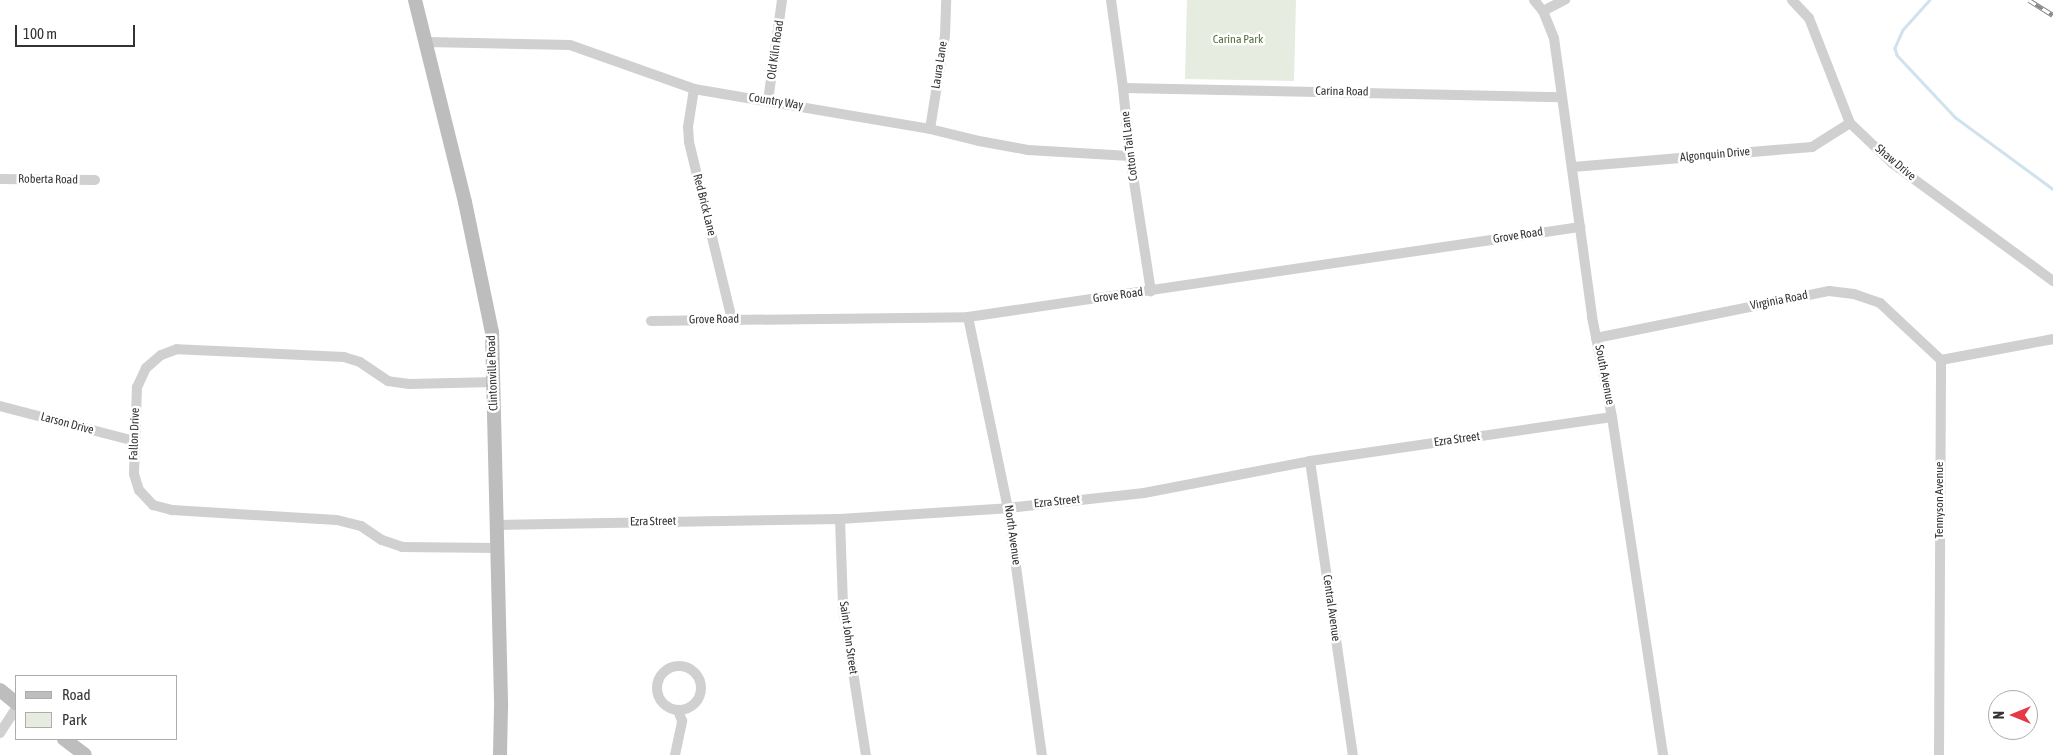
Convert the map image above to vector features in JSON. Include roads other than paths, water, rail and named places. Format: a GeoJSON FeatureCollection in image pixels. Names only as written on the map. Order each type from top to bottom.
{"type":"FeatureCollection","features":[{"type":"Feature","properties":{"kind":"main road","name":"Clintonville Road"},"geometry":{"type":"LineString","coordinates":[[415,0],[484,288],[492,332],[501,707],[500,755]]}},
{"type":"Feature","properties":{"kind":"main road"},"geometry":{"type":"LineString","coordinates":[[0,690],[15,702]]}},
{"type":"Feature","properties":{"kind":"main road"},"geometry":{"type":"LineString","coordinates":[[65,740],[85,755]]}},
{"type":"Feature","properties":{"kind":"street","name":"Old Kiln Road"},"geometry":{"type":"LineString","coordinates":[[768,100],[782,0]]}},
{"type":"Feature","properties":{"kind":"street","name":"Laura Lane"},"geometry":{"type":"LineString","coordinates":[[930,129],[945,35],[946,0]]}},
{"type":"Feature","properties":{"kind":"street","name":"Cotton Tail Lane"},"geometry":{"type":"LineString","coordinates":[[1111,0],[1130,156],[1151,291]]}},
{"type":"Feature","properties":{"kind":"street","name":"South Avenue"},"geometry":{"type":"LineString","coordinates":[[1534,0],[1543,11],[1554,38],[1596,338],[1612,417],[1663,755]]}},
{"type":"Feature","properties":{"kind":"street"},"geometry":{"type":"LineString","coordinates":[[1543,11],[1565,0]]}},
{"type":"Feature","properties":{"kind":"street","name":"Shaw Drive"},"geometry":{"type":"LineString","coordinates":[[1792,0],[1809,18],[1850,123],[1892,162],[2053,281]]}},
{"type":"Feature","properties":{"kind":"street","name":"Country Way"},"geometry":{"type":"LineString","coordinates":[[426,42],[570,45],[694,89],[768,100],[930,129],[1028,150],[1130,156]]}},
{"type":"Feature","properties":{"kind":"street","name":"Carina Road"},"geometry":{"type":"LineString","coordinates":[[1123,88],[1561,97]]}},
{"type":"Feature","properties":{"kind":"street","name":"Red Brick Lane"},"geometry":{"type":"LineString","coordinates":[[694,89],[688,127],[689,142],[732,320]]}},
{"type":"Feature","properties":{"kind":"street","name":"Algonquin Drive"},"geometry":{"type":"LineString","coordinates":[[1573,167],[1812,146],[1850,123]]}},
{"type":"Feature","properties":{"kind":"street","name":"Roberta Road"},"geometry":{"type":"LineString","coordinates":[[0,179],[95,180]]}},
{"type":"Feature","properties":{"kind":"street","name":"Grove Road"},"geometry":{"type":"LineString","coordinates":[[651,321],[968,316],[1151,291],[1580,227]]}},
{"type":"Feature","properties":{"kind":"street","name":"Virginia Road"},"geometry":{"type":"LineString","coordinates":[[1596,338],[1829,292],[1854,294],[1880,304],[1941,360]]}},
{"type":"Feature","properties":{"kind":"street","name":"North Avenue"},"geometry":{"type":"LineString","coordinates":[[968,316],[1008,508],[1042,755]]}},
{"type":"Feature","properties":{"kind":"street"},"geometry":{"type":"LineString","coordinates":[[1941,360],[2053,339]]}},
{"type":"Feature","properties":{"kind":"street","name":"Fallon Drive"},"geometry":{"type":"LineString","coordinates":[[494,382],[409,384],[388,381],[360,362],[344,357],[177,349],[161,355],[146,368],[137,387],[134,474],[139,490],[153,505],[172,510],[338,520],[361,526],[382,540],[402,547],[497,548]]}},
{"type":"Feature","properties":{"kind":"street","name":"Tennyson Avenue"},"geometry":{"type":"LineString","coordinates":[[1939,755],[1941,360]]}},
{"type":"Feature","properties":{"kind":"street","name":"Larson Drive"},"geometry":{"type":"LineString","coordinates":[[0,406],[134,441]]}},
{"type":"Feature","properties":{"kind":"street","name":"Ezra Street"},"geometry":{"type":"LineString","coordinates":[[496,525],[840,519],[1008,508],[1144,493],[1310,461],[1612,417]]}},
{"type":"Feature","properties":{"kind":"street","name":"Central Avenue"},"geometry":{"type":"LineString","coordinates":[[1310,461],[1353,755]]}},
{"type":"Feature","properties":{"kind":"street","name":"Saint John Street"},"geometry":{"type":"LineString","coordinates":[[840,519],[843,607],[866,755]]}},
{"type":"Feature","properties":{"kind":"street"},"geometry":{"type":"LineString","coordinates":[[681,665],[688,667],[697,674],[701,690],[693,705],[678,710],[671,708],[660,700],[657,686],[662,673],[674,666],[681,665]]}},
{"type":"Feature","properties":{"kind":"street"},"geometry":{"type":"LineString","coordinates":[[0,733],[15,710]]}},
{"type":"Feature","properties":{"kind":"street"},"geometry":{"type":"LineString","coordinates":[[675,755],[682,721],[678,710]]}},
{"type":"Feature","properties":{"kind":"waterway"},"geometry":{"type":"LineString","coordinates":[[1930,0],[1903,30],[1895,48],[1897,55],[1955,117],[2053,189]]}},
{"type":"Feature","properties":{"kind":"railway"},"geometry":{"type":"LineString","coordinates":[[2029,0],[2053,15]]}},
{"type":"Feature","properties":{"kind":"park label","name":"Carina Park"},"geometry":{"type":"Point","coordinates":[1238,40]}}]}
